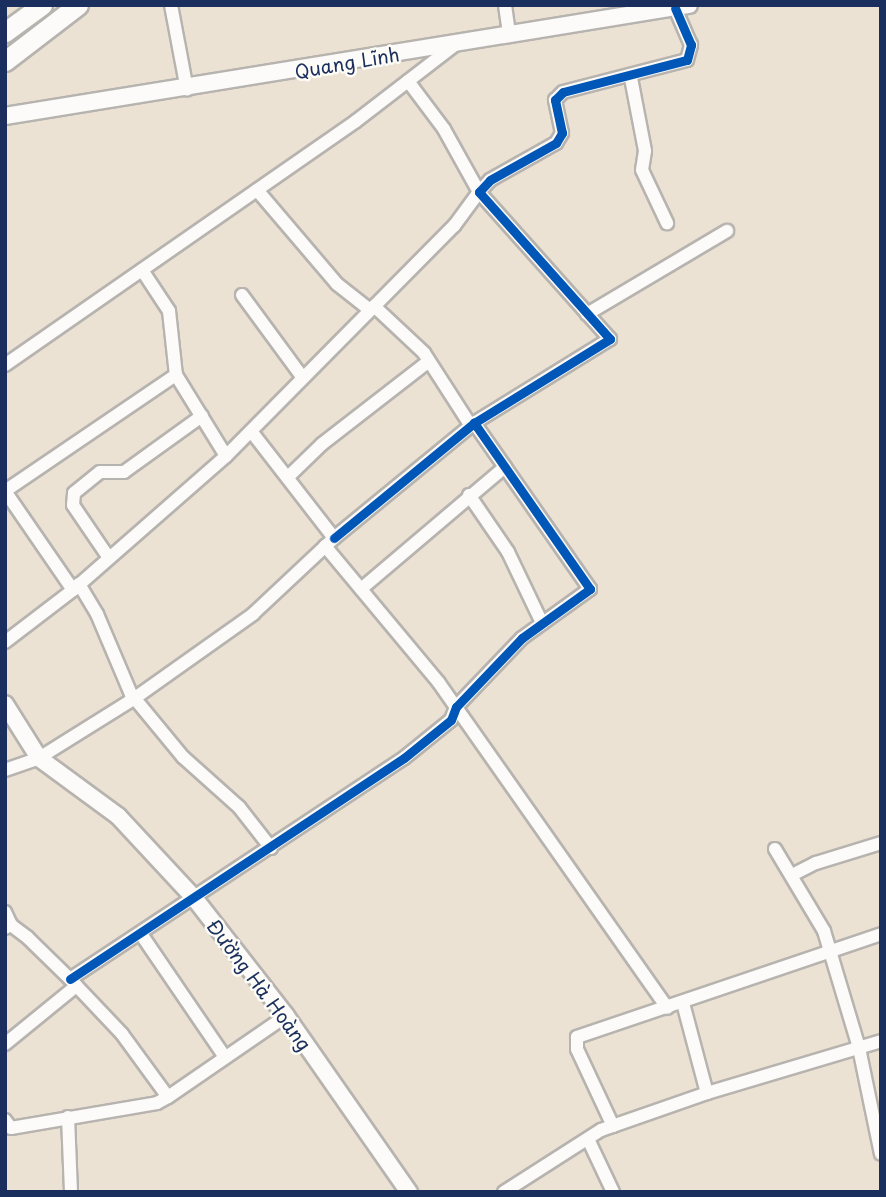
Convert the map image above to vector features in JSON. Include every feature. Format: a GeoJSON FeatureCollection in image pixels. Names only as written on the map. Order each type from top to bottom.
{"type":"FeatureCollection","features":[{"type":"Feature","properties":{"kind":"main road"},"geometry":{"type":"LineString","coordinates":[[5,32],[42,5]]}},
{"type":"Feature","properties":{"kind":"main road"},"geometry":{"type":"LineString","coordinates":[[5,61],[78,5]]}},
{"type":"Feature","properties":{"kind":"street"},"geometry":{"type":"LineString","coordinates":[[171,5],[187,90]]}},
{"type":"Feature","properties":{"kind":"street"},"geometry":{"type":"LineString","coordinates":[[505,5],[509,35]]}},
{"type":"Feature","properties":{"kind":"street"},"geometry":{"type":"LineString","coordinates":[[5,642],[76,587],[226,456],[454,226],[490,180],[556,143],[562,133],[555,100],[563,92],[594,82],[631,78],[690,57],[691,45],[682,6]]}},
{"type":"Feature","properties":{"kind":"street","name":"Quang Lĩnh"},"geometry":{"type":"LineString","coordinates":[[5,116],[187,90],[682,6]]}},
{"type":"Feature","properties":{"kind":"street"},"geometry":{"type":"LineString","coordinates":[[5,365],[257,190],[456,44]]}},
{"type":"Feature","properties":{"kind":"street"},"geometry":{"type":"LineString","coordinates":[[631,78],[645,150],[642,170],[667,223]]}},
{"type":"Feature","properties":{"kind":"street"},"geometry":{"type":"LineString","coordinates":[[5,770],[39,758],[135,698],[253,614],[330,542],[473,424],[610,339],[479,192],[444,129],[408,81]]}},
{"type":"Feature","properties":{"kind":"street"},"geometry":{"type":"LineString","coordinates":[[5,1044],[73,983],[141,934],[404,758],[451,720],[456,707],[542,623],[590,589],[405,331],[337,284],[257,190]]}},
{"type":"Feature","properties":{"kind":"street"},"geometry":{"type":"LineString","coordinates":[[587,314],[727,231]]}},
{"type":"Feature","properties":{"kind":"street"},"geometry":{"type":"LineString","coordinates":[[142,270],[169,311],[176,375],[226,456]]}},
{"type":"Feature","properties":{"kind":"street"},"geometry":{"type":"LineString","coordinates":[[242,295],[303,378]]}},
{"type":"Feature","properties":{"kind":"street"},"geometry":{"type":"LineString","coordinates":[[288,477],[322,444],[429,361]]}},
{"type":"Feature","properties":{"kind":"street"},"geometry":{"type":"LineString","coordinates":[[176,375],[5,491],[76,587],[135,698],[176,749],[239,807],[271,848]]}},
{"type":"Feature","properties":{"kind":"street"},"geometry":{"type":"LineString","coordinates":[[109,558],[73,505],[74,493],[100,472],[124,472],[202,416]]}},
{"type":"Feature","properties":{"kind":"street"},"geometry":{"type":"LineString","coordinates":[[251,431],[288,477],[361,589],[456,707],[667,1008]]}},
{"type":"Feature","properties":{"kind":"street"},"geometry":{"type":"LineString","coordinates":[[361,589],[505,467]]}},
{"type":"Feature","properties":{"kind":"street"},"geometry":{"type":"LineString","coordinates":[[469,495],[508,552],[542,623]]}},
{"type":"Feature","properties":{"kind":"street","name":"Đường Hà Hoàng"},"geometry":{"type":"LineString","coordinates":[[5,704],[39,758],[118,816],[195,899],[286,1016],[409,1192]]}},
{"type":"Feature","properties":{"kind":"street"},"geometry":{"type":"LineString","coordinates":[[792,875],[816,863],[881,843]]}},
{"type":"Feature","properties":{"kind":"street"},"geometry":{"type":"LineString","coordinates":[[775,849],[818,919],[878,1117],[881,1154]]}},
{"type":"Feature","properties":{"kind":"street"},"geometry":{"type":"LineString","coordinates":[[5,912],[8,927],[73,983],[122,1034],[168,1097]]}},
{"type":"Feature","properties":{"kind":"street"},"geometry":{"type":"LineString","coordinates":[[141,934],[225,1057]]}},
{"type":"Feature","properties":{"kind":"street"},"geometry":{"type":"LineString","coordinates":[[613,1126],[575,1042],[591,1032],[881,934]]}},
{"type":"Feature","properties":{"kind":"street"},"geometry":{"type":"LineString","coordinates":[[683,1003],[707,1093]]}},
{"type":"Feature","properties":{"kind":"street"},"geometry":{"type":"LineString","coordinates":[[7,1126],[158,1103],[286,1016]]}},
{"type":"Feature","properties":{"kind":"street"},"geometry":{"type":"LineString","coordinates":[[504,1192],[613,1126],[707,1093],[881,1041]]}},
{"type":"Feature","properties":{"kind":"street"},"geometry":{"type":"LineString","coordinates":[[68,1117],[71,1192]]}},
{"type":"Feature","properties":{"kind":"street"},"geometry":{"type":"LineString","coordinates":[[588,1139],[613,1192]]}},
{"type":"Feature","properties":{"kind":"cycle path"},"geometry":{"type":"LineString","coordinates":[[334,538],[474,423],[610,339],[479,192],[490,180],[556,143],[562,133],[555,100],[563,92],[687,60],[691,45],[675,8]]}},
{"type":"Feature","properties":{"kind":"cycle path"},"geometry":{"type":"LineString","coordinates":[[70,979],[404,758],[451,720],[456,707],[522,638],[590,589],[474,423]]}}]}
